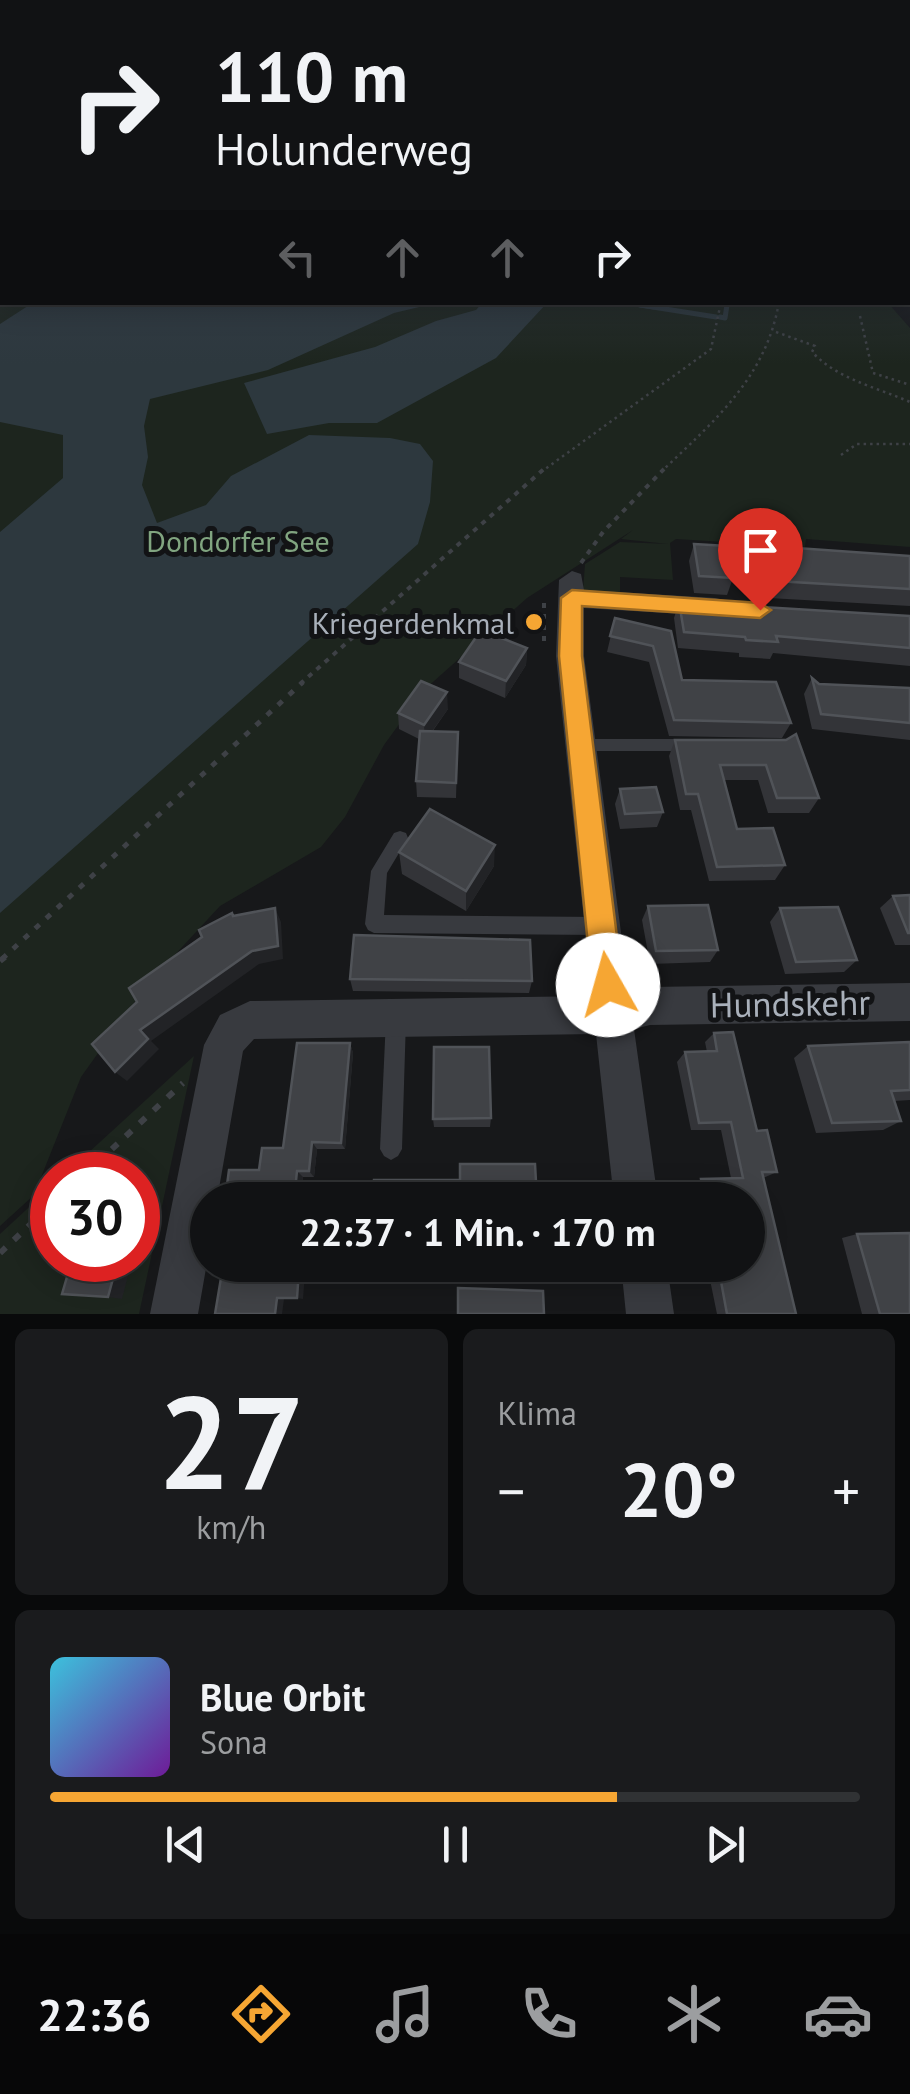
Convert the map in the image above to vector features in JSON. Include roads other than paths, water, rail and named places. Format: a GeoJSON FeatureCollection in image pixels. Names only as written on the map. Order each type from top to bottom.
{"type":"FeatureCollection","features":[{"type":"Feature","properties":{"kind":"street"},"geometry":{"type":"LineString","coordinates":[[634,1182],[579,745],[570,656],[572,589],[751,610]]}},
{"type":"Feature","properties":{"kind":"street","name":"Hundskehr"},"geometry":{"type":"LineString","coordinates":[[174,1314],[224,1045],[234,1028],[250,1020],[611,1015],[650,1006],[910,1002]]}},
{"type":"Feature","properties":{"kind":"street"},"geometry":{"type":"LineString","coordinates":[[646,1282],[650,1314]]}},
{"type":"Feature","properties":{"kind":"lane"},"geometry":{"type":"LineString","coordinates":[[579,745],[698,745]]}},
{"type":"Feature","properties":{"kind":"lane"},"geometry":{"type":"LineString","coordinates":[[400,838],[379,870],[374,924],[600,926]]}},
{"type":"Feature","properties":{"kind":"lane"},"geometry":{"type":"LineString","coordinates":[[391,1149],[396,1018]]}},
{"type":"Feature","properties":{"kind":"waterway"},"geometry":{"type":"LineString","coordinates":[[638,305],[657,308]]}},
{"type":"Feature","properties":{"kind":"waterway"},"geometry":{"type":"LineString","coordinates":[[640,305],[716,317]]}},
{"type":"Feature","properties":{"kind":"waterway"},"geometry":{"type":"LineString","coordinates":[[720,317],[725,318],[727,305]]}},
{"type":"Feature","properties":{"kind":"place","name":"Kriegerdenkmal"},"geometry":{"type":"Point","coordinates":[534,622]}},
{"type":"Feature","properties":{"kind":"park label","name":"Dondorfer See"},"geometry":{"type":"Point","coordinates":[238,540]}}]}
